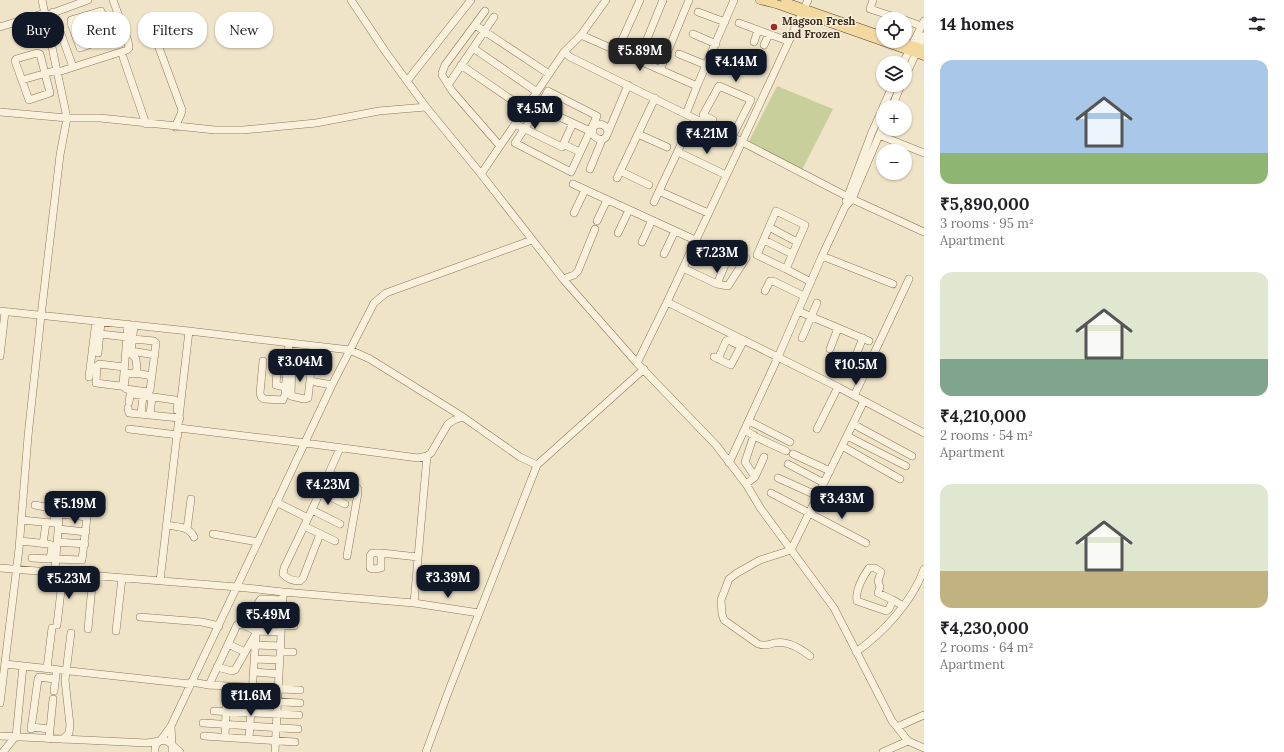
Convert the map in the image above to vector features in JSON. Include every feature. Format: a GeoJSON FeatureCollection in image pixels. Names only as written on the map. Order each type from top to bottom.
{"type":"FeatureCollection","features":[{"type":"Feature","properties":{"kind":"main road"},"geometry":{"type":"LineString","coordinates":[[760,0],[803,11],[876,34]]}},
{"type":"Feature","properties":{"kind":"main road"},"geometry":{"type":"LineString","coordinates":[[778,0],[803,11],[916,49],[924,56]]}},
{"type":"Feature","properties":{"kind":"street"},"geometry":{"type":"LineString","coordinates":[[42,0],[45,12]]}},
{"type":"Feature","properties":{"kind":"street"},"geometry":{"type":"LineString","coordinates":[[53,12],[88,0]]}},
{"type":"Feature","properties":{"kind":"street"},"geometry":{"type":"LineString","coordinates":[[22,80],[73,67],[127,50],[129,48],[128,41],[113,0]]}},
{"type":"Feature","properties":{"kind":"street"},"geometry":{"type":"LineString","coordinates":[[351,0],[426,107],[481,174],[563,279],[637,363],[716,445],[746,484],[761,509],[834,608],[892,721],[908,741],[924,748]]}},
{"type":"Feature","properties":{"kind":"street"},"geometry":{"type":"LineString","coordinates":[[407,81],[471,0]]}},
{"type":"Feature","properties":{"kind":"street"},"geometry":{"type":"LineString","coordinates":[[481,174],[564,52],[580,35],[606,0]]}},
{"type":"Feature","properties":{"kind":"street"},"geometry":{"type":"LineString","coordinates":[[622,40],[640,0]]}},
{"type":"Feature","properties":{"kind":"street"},"geometry":{"type":"LineString","coordinates":[[643,49],[663,0]]}},
{"type":"Feature","properties":{"kind":"street"},"geometry":{"type":"LineString","coordinates":[[660,70],[689,0]]}},
{"type":"Feature","properties":{"kind":"street"},"geometry":{"type":"LineString","coordinates":[[686,114],[734,0]]}},
{"type":"Feature","properties":{"kind":"street"},"geometry":{"type":"LineString","coordinates":[[637,363],[808,0]]}},
{"type":"Feature","properties":{"kind":"street"},"geometry":{"type":"LineString","coordinates":[[873,0],[870,9],[879,12]]}},
{"type":"Feature","properties":{"kind":"street"},"geometry":{"type":"LineString","coordinates":[[101,11],[111,36],[108,39],[82,48],[80,47],[75,35],[71,20],[101,11]]}},
{"type":"Feature","properties":{"kind":"street"},"geometry":{"type":"LineString","coordinates":[[485,11],[445,64],[442,73],[443,79],[500,146]]}},
{"type":"Feature","properties":{"kind":"street"},"geometry":{"type":"LineString","coordinates":[[698,12],[725,22]]}},
{"type":"Feature","properties":{"kind":"street"},"geometry":{"type":"LineString","coordinates":[[448,85],[494,17]]}},
{"type":"Feature","properties":{"kind":"street"},"geometry":{"type":"LineString","coordinates":[[912,21],[923,23],[912,59]]}},
{"type":"Feature","properties":{"kind":"street"},"geometry":{"type":"LineString","coordinates":[[739,23],[788,41]]}},
{"type":"Feature","properties":{"kind":"street"},"geometry":{"type":"LineString","coordinates":[[0,27],[12,24]]}},
{"type":"Feature","properties":{"kind":"street"},"geometry":{"type":"LineString","coordinates":[[475,25],[549,74]]}},
{"type":"Feature","properties":{"kind":"street"},"geometry":{"type":"LineString","coordinates":[[754,42],[758,30]]}},
{"type":"Feature","properties":{"kind":"street"},"geometry":{"type":"LineString","coordinates":[[693,34],[716,44]]}},
{"type":"Feature","properties":{"kind":"street"},"geometry":{"type":"LineString","coordinates":[[764,45],[769,34]]}},
{"type":"Feature","properties":{"kind":"street"},"geometry":{"type":"LineString","coordinates":[[580,35],[697,86]]}},
{"type":"Feature","properties":{"kind":"street"},"geometry":{"type":"LineString","coordinates":[[916,49],[924,36]]}},
{"type":"Feature","properties":{"kind":"street"},"geometry":{"type":"LineString","coordinates":[[64,43],[73,67]]}},
{"type":"Feature","properties":{"kind":"street"},"geometry":{"type":"LineString","coordinates":[[0,703],[17,570],[28,436],[41,316],[60,155],[67,118],[52,48]]}},
{"type":"Feature","properties":{"kind":"street"},"geometry":{"type":"LineString","coordinates":[[159,48],[182,110],[175,127]]}},
{"type":"Feature","properties":{"kind":"street"},"geometry":{"type":"LineString","coordinates":[[473,48],[537,92]]}},
{"type":"Feature","properties":{"kind":"street"},"geometry":{"type":"LineString","coordinates":[[564,52],[570,57],[711,126],[849,198],[924,232]]}},
{"type":"Feature","properties":{"kind":"street"},"geometry":{"type":"LineString","coordinates":[[37,53],[40,54],[45,73],[50,93],[28,100],[15,60],[37,53]]}},
{"type":"Feature","properties":{"kind":"street"},"geometry":{"type":"LineString","coordinates":[[679,54],[706,65]]}},
{"type":"Feature","properties":{"kind":"street"},"geometry":{"type":"LineString","coordinates":[[123,57],[146,124]]}},
{"type":"Feature","properties":{"kind":"street"},"geometry":{"type":"LineString","coordinates":[[461,65],[516,103]]}},
{"type":"Feature","properties":{"kind":"street"},"geometry":{"type":"LineString","coordinates":[[590,169],[602,140],[606,137],[628,85]]}},
{"type":"Feature","properties":{"kind":"street"},"geometry":{"type":"LineString","coordinates":[[711,126],[713,120],[703,115],[719,86],[751,100],[732,137]]}},
{"type":"Feature","properties":{"kind":"street"},"geometry":{"type":"LineString","coordinates":[[548,91],[597,116],[571,172],[515,143],[524,129],[548,91]]}},
{"type":"Feature","properties":{"kind":"street"},"geometry":{"type":"LineString","coordinates":[[649,185],[619,174],[655,98]]}},
{"type":"Feature","properties":{"kind":"street"},"geometry":{"type":"LineString","coordinates":[[529,103],[590,131]]}},
{"type":"Feature","properties":{"kind":"street"},"geometry":{"type":"LineString","coordinates":[[0,112],[67,118],[100,118],[215,130],[242,130],[316,123],[379,111],[426,107]]}},
{"type":"Feature","properties":{"kind":"street"},"geometry":{"type":"LineString","coordinates":[[515,124],[562,147],[573,123]]}},
{"type":"Feature","properties":{"kind":"street"},"geometry":{"type":"LineString","coordinates":[[602,140],[597,139],[593,135],[592,130],[595,125],[601,124],[606,127],[608,131]]}},
{"type":"Feature","properties":{"kind":"street"},"geometry":{"type":"LineString","coordinates":[[849,198],[876,127]]}},
{"type":"Feature","properties":{"kind":"street"},"geometry":{"type":"LineString","coordinates":[[638,134],[667,147]]}},
{"type":"Feature","properties":{"kind":"street"},"geometry":{"type":"LineString","coordinates":[[729,463],[778,358],[822,256],[878,136]]}},
{"type":"Feature","properties":{"kind":"street"},"geometry":{"type":"LineString","coordinates":[[884,136],[924,153]]}},
{"type":"Feature","properties":{"kind":"street"},"geometry":{"type":"LineString","coordinates":[[654,202],[682,142]]}},
{"type":"Feature","properties":{"kind":"street"},"geometry":{"type":"LineString","coordinates":[[563,144],[580,152]]}},
{"type":"Feature","properties":{"kind":"street"},"geometry":{"type":"LineString","coordinates":[[678,153],[726,175]]}},
{"type":"Feature","properties":{"kind":"street"},"geometry":{"type":"LineString","coordinates":[[573,184],[695,240]]}},
{"type":"Feature","properties":{"kind":"street"},"geometry":{"type":"LineString","coordinates":[[660,189],[661,192],[708,213]]}},
{"type":"Feature","properties":{"kind":"street"},"geometry":{"type":"LineString","coordinates":[[574,213],[585,190]]}},
{"type":"Feature","properties":{"kind":"street"},"geometry":{"type":"LineString","coordinates":[[597,221],[607,200]]}},
{"type":"Feature","properties":{"kind":"street"},"geometry":{"type":"LineString","coordinates":[[618,233],[629,210]]}},
{"type":"Feature","properties":{"kind":"street"},"geometry":{"type":"LineString","coordinates":[[786,269],[805,224],[776,211],[757,255],[811,282]]}},
{"type":"Feature","properties":{"kind":"street"},"geometry":{"type":"LineString","coordinates":[[642,242],[652,220]]}},
{"type":"Feature","properties":{"kind":"street"},"geometry":{"type":"LineString","coordinates":[[769,228],[797,242]]}},
{"type":"Feature","properties":{"kind":"street"},"geometry":{"type":"LineString","coordinates":[[563,279],[574,275],[578,271],[595,229]]}},
{"type":"Feature","properties":{"kind":"street"},"geometry":{"type":"LineString","coordinates":[[664,254],[675,231]]}},
{"type":"Feature","properties":{"kind":"street"},"geometry":{"type":"LineString","coordinates":[[155,752],[156,745],[171,726],[332,385],[374,303],[386,293],[532,240]]}},
{"type":"Feature","properties":{"kind":"street"},"geometry":{"type":"LineString","coordinates":[[764,240],[792,254]]}},
{"type":"Feature","properties":{"kind":"street"},"geometry":{"type":"LineString","coordinates":[[717,284],[732,248]]}},
{"type":"Feature","properties":{"kind":"street"},"geometry":{"type":"LineString","coordinates":[[822,256],[893,284]]}},
{"type":"Feature","properties":{"kind":"street"},"geometry":{"type":"LineString","coordinates":[[683,268],[717,284],[728,286],[746,258]]}},
{"type":"Feature","properties":{"kind":"street"},"geometry":{"type":"LineString","coordinates":[[854,396],[909,279]]}},
{"type":"Feature","properties":{"kind":"street"},"geometry":{"type":"LineString","coordinates":[[764,291],[768,283],[773,281],[804,296]]}},
{"type":"Feature","properties":{"kind":"street"},"geometry":{"type":"LineString","coordinates":[[667,302],[742,343],[778,358],[838,387],[924,433]]}},
{"type":"Feature","properties":{"kind":"street"},"geometry":{"type":"LineString","coordinates":[[802,338],[817,303]]}},
{"type":"Feature","properties":{"kind":"street"},"geometry":{"type":"LineString","coordinates":[[0,356],[3,311],[350,350],[360,353],[370,359],[463,417],[520,457],[537,465]]}},
{"type":"Feature","properties":{"kind":"street"},"geometry":{"type":"LineString","coordinates":[[798,311],[866,340],[853,362]]}},
{"type":"Feature","properties":{"kind":"street"},"geometry":{"type":"LineString","coordinates":[[98,321],[100,334],[98,353]]}},
{"type":"Feature","properties":{"kind":"street"},"geometry":{"type":"LineString","coordinates":[[89,377],[98,321]]}},
{"type":"Feature","properties":{"kind":"street"},"geometry":{"type":"LineString","coordinates":[[124,367],[99,364],[97,366],[96,383],[122,385],[131,325]]}},
{"type":"Feature","properties":{"kind":"street"},"geometry":{"type":"LineString","coordinates":[[830,349],[838,328]]}},
{"type":"Feature","properties":{"kind":"street"},"geometry":{"type":"LineString","coordinates":[[178,418],[190,331]]}},
{"type":"Feature","properties":{"kind":"street"},"geometry":{"type":"LineString","coordinates":[[100,334],[155,342],[155,355],[150,391],[126,389],[124,387],[125,374],[135,373],[152,376]]}},
{"type":"Feature","properties":{"kind":"street"},"geometry":{"type":"LineString","coordinates":[[130,338],[131,354],[135,357],[137,362],[137,369],[135,373]]}},
{"type":"Feature","properties":{"kind":"street"},"geometry":{"type":"LineString","coordinates":[[728,340],[742,343],[731,364],[716,358],[726,341],[728,340]]}},
{"type":"Feature","properties":{"kind":"street"},"geometry":{"type":"LineString","coordinates":[[263,362],[260,393],[261,397],[264,399],[283,400],[289,343]]}},
{"type":"Feature","properties":{"kind":"street"},"geometry":{"type":"LineString","coordinates":[[131,351],[155,355]]}},
{"type":"Feature","properties":{"kind":"street"},"geometry":{"type":"LineString","coordinates":[[294,357],[305,357],[311,359],[310,381],[308,398],[304,399],[290,396],[292,361],[294,357]]}},
{"type":"Feature","properties":{"kind":"street"},"geometry":{"type":"LineString","coordinates":[[426,752],[537,465],[644,369]]}},
{"type":"Feature","properties":{"kind":"street"},"geometry":{"type":"LineString","coordinates":[[310,381],[332,385]]}},
{"type":"Feature","properties":{"kind":"street"},"geometry":{"type":"LineString","coordinates":[[817,429],[838,387]]}},
{"type":"Feature","properties":{"kind":"street"},"geometry":{"type":"LineString","coordinates":[[160,581],[178,432],[178,418],[178,403],[175,400],[132,394],[130,395],[128,405],[130,413],[178,418]]}},
{"type":"Feature","properties":{"kind":"street"},"geometry":{"type":"LineString","coordinates":[[141,414],[143,396]]}},
{"type":"Feature","properties":{"kind":"street"},"geometry":{"type":"LineString","coordinates":[[150,415],[152,397]]}},
{"type":"Feature","properties":{"kind":"street"},"geometry":{"type":"LineString","coordinates":[[810,656],[801,648],[789,644],[780,642],[763,646],[758,644],[724,620],[721,600],[729,579],[732,576],[760,560],[791,550],[864,401]]}},
{"type":"Feature","properties":{"kind":"street"},"geometry":{"type":"LineString","coordinates":[[414,603],[428,456],[448,424],[463,417]]}},
{"type":"Feature","properties":{"kind":"street"},"geometry":{"type":"LineString","coordinates":[[749,421],[790,442]]}},
{"type":"Feature","properties":{"kind":"street"},"geometry":{"type":"LineString","coordinates":[[853,424],[912,456]]}},
{"type":"Feature","properties":{"kind":"street"},"geometry":{"type":"LineString","coordinates":[[128,429],[305,442],[418,458],[428,456]]}},
{"type":"Feature","properties":{"kind":"street"},"geometry":{"type":"LineString","coordinates":[[745,430],[789,453],[830,471]]}},
{"type":"Feature","properties":{"kind":"street"},"geometry":{"type":"LineString","coordinates":[[754,436],[745,462],[755,477]]}},
{"type":"Feature","properties":{"kind":"street"},"geometry":{"type":"LineString","coordinates":[[847,436],[906,466]]}},
{"type":"Feature","properties":{"kind":"street"},"geometry":{"type":"LineString","coordinates":[[842,446],[900,479]]}},
{"type":"Feature","properties":{"kind":"street"},"geometry":{"type":"LineString","coordinates":[[320,534],[303,578],[300,581],[295,581],[286,578],[283,574],[284,568],[330,473],[340,448]]}},
{"type":"Feature","properties":{"kind":"street"},"geometry":{"type":"LineString","coordinates":[[746,484],[755,477],[764,457]]}},
{"type":"Feature","properties":{"kind":"street"},"geometry":{"type":"LineString","coordinates":[[788,464],[824,483]]}},
{"type":"Feature","properties":{"kind":"street"},"geometry":{"type":"LineString","coordinates":[[330,473],[358,488],[347,556]]}},
{"type":"Feature","properties":{"kind":"street"},"geometry":{"type":"LineString","coordinates":[[778,478],[818,496]]}},
{"type":"Feature","properties":{"kind":"street"},"geometry":{"type":"LineString","coordinates":[[320,492],[345,504]]}},
{"type":"Feature","properties":{"kind":"street"},"geometry":{"type":"LineString","coordinates":[[770,493],[866,543]]}},
{"type":"Feature","properties":{"kind":"street"},"geometry":{"type":"LineString","coordinates":[[187,529],[192,499]]}},
{"type":"Feature","properties":{"kind":"street"},"geometry":{"type":"LineString","coordinates":[[276,502],[308,518]]}},
{"type":"Feature","properties":{"kind":"street"},"geometry":{"type":"LineString","coordinates":[[21,520],[46,523],[54,522],[55,509],[35,505]]}},
{"type":"Feature","properties":{"kind":"street"},"geometry":{"type":"LineString","coordinates":[[312,510],[340,524]]}},
{"type":"Feature","properties":{"kind":"street"},"geometry":{"type":"LineString","coordinates":[[54,572],[59,516],[61,514],[85,516],[87,518],[82,560],[56,559]]}},
{"type":"Feature","properties":{"kind":"street"},"geometry":{"type":"LineString","coordinates":[[43,544],[46,523]]}},
{"type":"Feature","properties":{"kind":"street"},"geometry":{"type":"LineString","coordinates":[[167,525],[187,529],[194,537]]}},
{"type":"Feature","properties":{"kind":"street"},"geometry":{"type":"LineString","coordinates":[[304,526],[335,541]]}},
{"type":"Feature","properties":{"kind":"street"},"geometry":{"type":"LineString","coordinates":[[58,529],[86,532]]}},
{"type":"Feature","properties":{"kind":"street"},"geometry":{"type":"LineString","coordinates":[[213,534],[238,542],[258,542]]}},
{"type":"Feature","properties":{"kind":"street"},"geometry":{"type":"LineString","coordinates":[[20,541],[52,546],[50,559],[32,558]]}},
{"type":"Feature","properties":{"kind":"street"},"geometry":{"type":"LineString","coordinates":[[57,542],[85,544]]}},
{"type":"Feature","properties":{"kind":"street"},"geometry":{"type":"LineString","coordinates":[[381,553],[418,557]]}},
{"type":"Feature","properties":{"kind":"street"},"geometry":{"type":"LineString","coordinates":[[0,568],[414,603],[479,613]]}},
{"type":"Feature","properties":{"kind":"street"},"geometry":{"type":"LineString","coordinates":[[893,600],[889,609],[886,611],[857,601],[856,598],[858,590],[868,568],[875,568],[881,572],[878,581],[880,587],[878,593],[893,600],[903,606]]}},
{"type":"Feature","properties":{"kind":"street"},"geometry":{"type":"LineString","coordinates":[[47,668],[63,573]]}},
{"type":"Feature","properties":{"kind":"street"},"geometry":{"type":"LineString","coordinates":[[856,652],[876,637],[910,598],[923,574]]}},
{"type":"Feature","properties":{"kind":"street"},"geometry":{"type":"LineString","coordinates":[[88,629],[93,575]]}},
{"type":"Feature","properties":{"kind":"street"},"geometry":{"type":"LineString","coordinates":[[116,631],[122,578]]}},
{"type":"Feature","properties":{"kind":"street"},"geometry":{"type":"LineString","coordinates":[[276,752],[283,592]]}},
{"type":"Feature","properties":{"kind":"street"},"geometry":{"type":"LineString","coordinates":[[249,739],[258,603],[261,599],[283,600]]}},
{"type":"Feature","properties":{"kind":"street"},"geometry":{"type":"LineString","coordinates":[[257,614],[282,615]]}},
{"type":"Feature","properties":{"kind":"street"},"geometry":{"type":"LineString","coordinates":[[140,617],[202,622],[219,626]]}},
{"type":"Feature","properties":{"kind":"street"},"geometry":{"type":"LineString","coordinates":[[209,685],[235,629],[239,624],[242,624],[256,632],[294,626]]}},
{"type":"Feature","properties":{"kind":"street"},"geometry":{"type":"LineString","coordinates":[[218,667],[232,671],[235,670],[256,632]]}},
{"type":"Feature","properties":{"kind":"street"},"geometry":{"type":"LineString","coordinates":[[63,739],[68,733],[70,725],[65,680],[71,634]]}},
{"type":"Feature","properties":{"kind":"street"},"geometry":{"type":"LineString","coordinates":[[228,644],[246,652]]}},
{"type":"Feature","properties":{"kind":"street"},"geometry":{"type":"LineString","coordinates":[[255,645],[293,652]]}},
{"type":"Feature","properties":{"kind":"street"},"geometry":{"type":"LineString","coordinates":[[254,659],[280,660]]}},
{"type":"Feature","properties":{"kind":"street"},"geometry":{"type":"LineString","coordinates":[[5,664],[209,685],[300,690]]}},
{"type":"Feature","properties":{"kind":"street"},"geometry":{"type":"LineString","coordinates":[[3,752],[16,737],[23,666]]}},
{"type":"Feature","properties":{"kind":"street"},"geometry":{"type":"LineString","coordinates":[[54,691],[56,669]]}},
{"type":"Feature","properties":{"kind":"street"},"geometry":{"type":"LineString","coordinates":[[253,672],[279,674]]}},
{"type":"Feature","properties":{"kind":"street"},"geometry":{"type":"LineString","coordinates":[[49,729],[32,728],[38,679],[40,677],[55,679]]}},
{"type":"Feature","properties":{"kind":"street"},"geometry":{"type":"LineString","coordinates":[[225,737],[227,686]]}},
{"type":"Feature","properties":{"kind":"street"},"geometry":{"type":"LineString","coordinates":[[226,698],[300,703]]}},
{"type":"Feature","properties":{"kind":"street"},"geometry":{"type":"LineString","coordinates":[[48,739],[53,699]]}},
{"type":"Feature","properties":{"kind":"street"},"geometry":{"type":"LineString","coordinates":[[214,711],[299,715]]}},
{"type":"Feature","properties":{"kind":"street"},"geometry":{"type":"LineString","coordinates":[[897,727],[924,715]]}},
{"type":"Feature","properties":{"kind":"street"},"geometry":{"type":"LineString","coordinates":[[203,723],[298,729]]}},
{"type":"Feature","properties":{"kind":"street"},"geometry":{"type":"LineString","coordinates":[[171,726],[172,749]]}},
{"type":"Feature","properties":{"kind":"street"},"geometry":{"type":"LineString","coordinates":[[0,736],[147,743],[166,740],[172,749],[180,752]]}},
{"type":"Feature","properties":{"kind":"street"},"geometry":{"type":"LineString","coordinates":[[204,736],[295,742]]}},
{"type":"Feature","properties":{"kind":"street"},"geometry":{"type":"LineString","coordinates":[[883,752],[908,741]]}},
{"type":"Feature","properties":{"kind":"street"},"geometry":{"type":"LineString","coordinates":[[147,743],[155,752]]}},
{"type":"Feature","properties":{"kind":"green space"},"geometry":{"type":"Polygon","coordinates":[[[777,86],[833,109],[802,170],[748,143],[777,86]]]}},
{"type":"Feature","properties":{"kind":"place","name":"Magson Fresh and Frozen"},"geometry":{"type":"Point","coordinates":[774,27]}}]}
